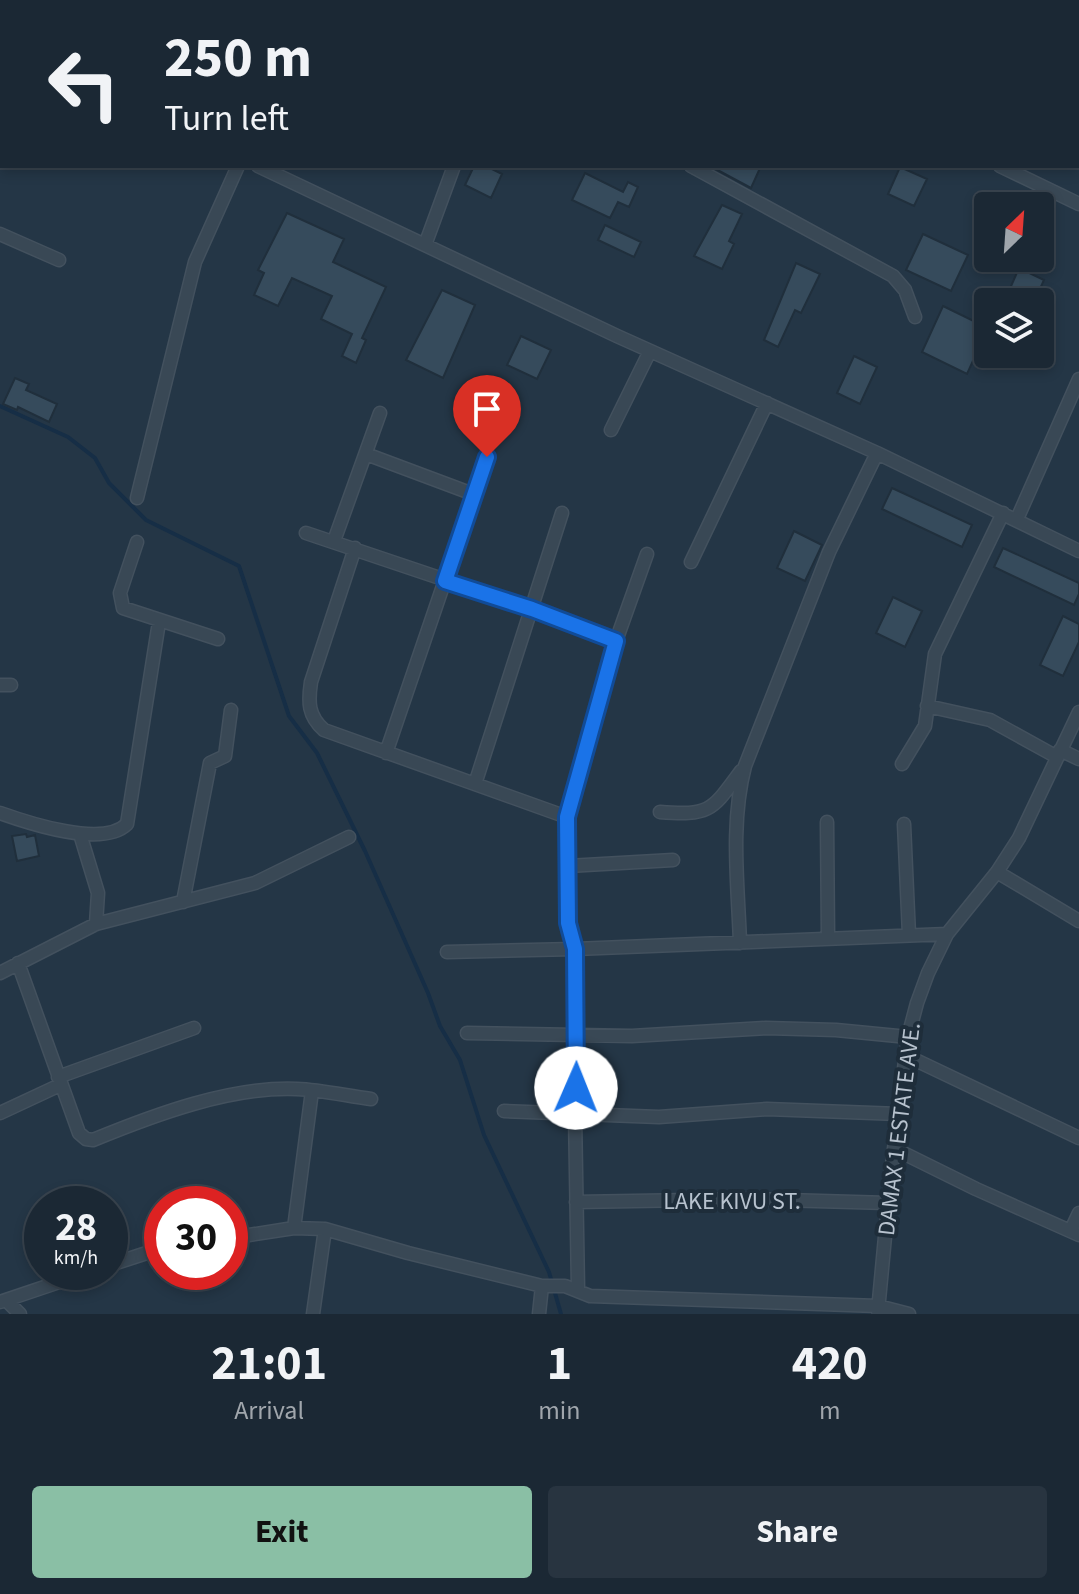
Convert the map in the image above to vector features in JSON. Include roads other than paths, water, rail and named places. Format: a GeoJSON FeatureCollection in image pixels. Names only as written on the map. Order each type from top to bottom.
{"type":"FeatureCollection","features":[{"type":"Feature","properties":{"kind":"street"},"geometry":{"type":"LineString","coordinates":[[137,498],[195,262],[237,168]]}},
{"type":"Feature","properties":{"kind":"street"},"geometry":{"type":"LineString","coordinates":[[262,168],[650,351],[877,453],[1079,551]]}},
{"type":"Feature","properties":{"kind":"street"},"geometry":{"type":"LineString","coordinates":[[425,245],[453,168]]}},
{"type":"Feature","properties":{"kind":"street"},"geometry":{"type":"LineString","coordinates":[[695,168],[893,276],[905,290],[915,317]]}},
{"type":"Feature","properties":{"kind":"street"},"geometry":{"type":"LineString","coordinates":[[1004,168],[1079,204]]}},
{"type":"Feature","properties":{"kind":"street"},"geometry":{"type":"LineString","coordinates":[[0,234],[59,260]]}},
{"type":"Feature","properties":{"kind":"street"},"geometry":{"type":"LineString","coordinates":[[611,430],[650,351]]}},
{"type":"Feature","properties":{"kind":"street"},"geometry":{"type":"LineString","coordinates":[[1017,519],[1079,379]]}},
{"type":"Feature","properties":{"kind":"street"},"geometry":{"type":"LineString","coordinates":[[691,562],[767,403]]}},
{"type":"Feature","properties":{"kind":"street"},"geometry":{"type":"LineString","coordinates":[[334,541],[380,413]]}},
{"type":"Feature","properties":{"kind":"street"},"geometry":{"type":"LineString","coordinates":[[740,943],[736,821],[745,766],[829,552],[877,453]]}},
{"type":"Feature","properties":{"kind":"street"},"geometry":{"type":"LineString","coordinates":[[366,454],[473,494]]}},
{"type":"Feature","properties":{"kind":"street"},"geometry":{"type":"LineString","coordinates":[[386,753],[487,457]]}},
{"type":"Feature","properties":{"kind":"street"},"geometry":{"type":"LineString","coordinates":[[475,784],[562,513]]}},
{"type":"Feature","properties":{"kind":"street"},"geometry":{"type":"LineString","coordinates":[[902,764],[925,726],[935,654],[1003,513]]}},
{"type":"Feature","properties":{"kind":"street"},"geometry":{"type":"LineString","coordinates":[[306,533],[532,609],[616,641]]}},
{"type":"Feature","properties":{"kind":"street"},"geometry":{"type":"LineString","coordinates":[[137,542],[120,593],[123,608],[218,639]]}},
{"type":"Feature","properties":{"kind":"street"},"geometry":{"type":"LineString","coordinates":[[355,548],[311,682],[310,711],[317,723],[324,730],[567,817]]}},
{"type":"Feature","properties":{"kind":"street"},"geometry":{"type":"LineString","coordinates":[[572,1288],[577,1035],[575,949],[568,923],[567,817],[616,641],[647,554]]}},
{"type":"Feature","properties":{"kind":"street"},"geometry":{"type":"LineString","coordinates":[[0,813],[80,834],[117,831],[127,824],[159,622]]}},
{"type":"Feature","properties":{"kind":"street"},"geometry":{"type":"LineString","coordinates":[[927,706],[990,720],[1059,753],[1079,759]]}},
{"type":"Feature","properties":{"kind":"street"},"geometry":{"type":"LineString","coordinates":[[183,902],[210,763],[225,756],[231,710]]}},
{"type":"Feature","properties":{"kind":"street","name":"DAMAX 1 ESTATE AVE."},"geometry":{"type":"LineString","coordinates":[[878,1310],[908,1037],[928,973],[947,934],[997,872],[1019,838],[1079,712]]}},
{"type":"Feature","properties":{"kind":"street"},"geometry":{"type":"LineString","coordinates":[[660,812],[704,812],[716,804],[745,766]]}},
{"type":"Feature","properties":{"kind":"street"},"geometry":{"type":"LineString","coordinates":[[827,822],[828,939]]}},
{"type":"Feature","properties":{"kind":"street"},"geometry":{"type":"LineString","coordinates":[[904,824],[909,935]]}},
{"type":"Feature","properties":{"kind":"street"},"geometry":{"type":"LineString","coordinates":[[80,834],[98,893],[96,924]]}},
{"type":"Feature","properties":{"kind":"street"},"geometry":{"type":"LineString","coordinates":[[0,973],[96,924],[255,883],[349,837]]}},
{"type":"Feature","properties":{"kind":"street"},"geometry":{"type":"LineString","coordinates":[[568,866],[673,860]]}},
{"type":"Feature","properties":{"kind":"street"},"geometry":{"type":"LineString","coordinates":[[997,872],[1079,921]]}},
{"type":"Feature","properties":{"kind":"street"},"geometry":{"type":"LineString","coordinates":[[447,952],[947,934]]}},
{"type":"Feature","properties":{"kind":"street"},"geometry":{"type":"LineString","coordinates":[[18,963],[79,1133],[86,1139],[93,1140],[148,1117],[241,1093],[296,1089],[371,1099]]}},
{"type":"Feature","properties":{"kind":"street"},"geometry":{"type":"LineString","coordinates":[[0,1113],[59,1081],[194,1028]]}},
{"type":"Feature","properties":{"kind":"street"},"geometry":{"type":"LineString","coordinates":[[467,1033],[632,1036],[766,1028],[836,1030],[908,1037]]}},
{"type":"Feature","properties":{"kind":"street"},"geometry":{"type":"LineString","coordinates":[[907,1056],[1079,1138]]}},
{"type":"Feature","properties":{"kind":"street"},"geometry":{"type":"LineString","coordinates":[[294,1228],[312,1091]]}},
{"type":"Feature","properties":{"kind":"street"},"geometry":{"type":"LineString","coordinates":[[504,1111],[659,1117],[767,1109],[899,1114]]}},
{"type":"Feature","properties":{"kind":"street"},"geometry":{"type":"LineString","coordinates":[[895,1149],[976,1189],[1075,1232],[1079,1213]]}},
{"type":"Feature","properties":{"kind":"street","name":"LAKE KIVU ST."},"geometry":{"type":"LineString","coordinates":[[576,1202],[749,1199],[888,1203]]}},
{"type":"Feature","properties":{"kind":"street"},"geometry":{"type":"LineString","coordinates":[[248,1235],[294,1228],[325,1229],[408,1253],[545,1286],[572,1288],[590,1296],[909,1314]]}},
{"type":"Feature","properties":{"kind":"street"},"geometry":{"type":"LineString","coordinates":[[313,1314],[325,1229]]}},
{"type":"Feature","properties":{"kind":"street"},"geometry":{"type":"LineString","coordinates":[[539,1314],[545,1286]]}},
{"type":"Feature","properties":{"kind":"street"},"geometry":{"type":"LineString","coordinates":[[3,1301],[36,1290]]}},
{"type":"Feature","properties":{"kind":"street"},"geometry":{"type":"LineString","coordinates":[[3,1301],[20,1314]]}},
{"type":"Feature","properties":{"kind":"waterway"},"geometry":{"type":"LineString","coordinates":[[0,406],[68,437],[95,458],[109,483],[146,520],[239,566],[289,716],[317,753],[365,851],[440,1026],[460,1060],[484,1135],[549,1272],[561,1314]]}}]}
